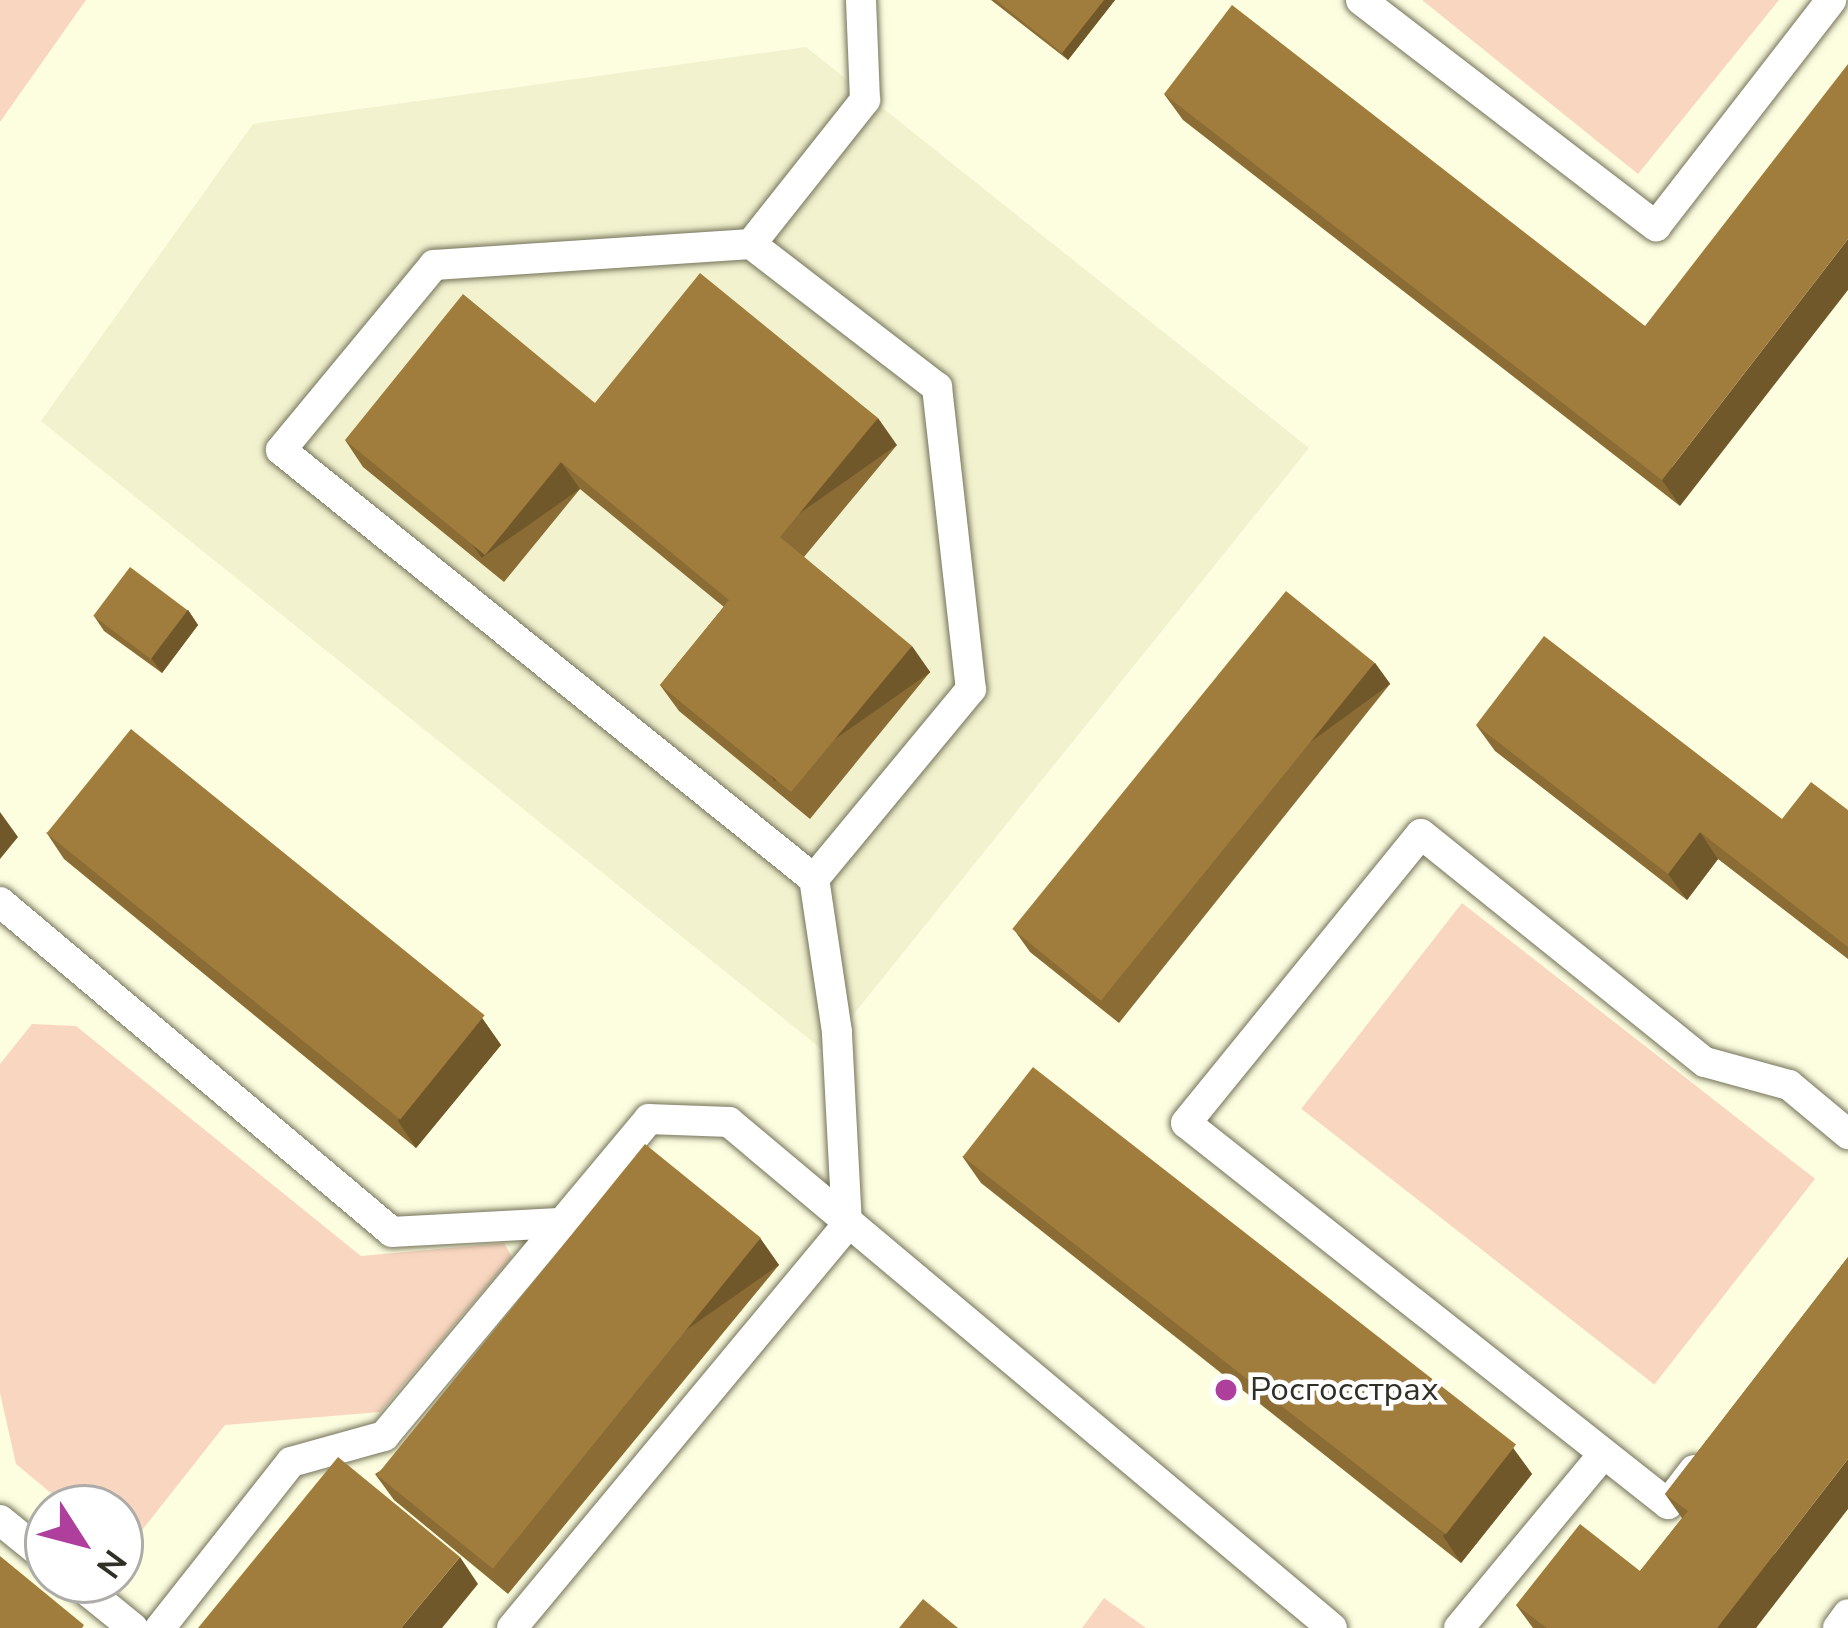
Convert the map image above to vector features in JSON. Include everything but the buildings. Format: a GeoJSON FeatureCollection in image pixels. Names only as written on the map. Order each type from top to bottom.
{"type":"FeatureCollection","features":[{"type":"Feature","properties":{"kind":"lane"},"geometry":{"type":"LineString","coordinates":[[751,244],[865,100],[861,0]]}},
{"type":"Feature","properties":{"kind":"lane"},"geometry":{"type":"LineString","coordinates":[[1361,0],[1656,226],[1831,0]]}},
{"type":"Feature","properties":{"kind":"lane"},"geometry":{"type":"LineString","coordinates":[[512,1628],[848,1225],[837,1032],[814,879],[281,450],[434,266],[751,244],[938,387],[971,689],[814,879]]}},
{"type":"Feature","properties":{"kind":"lane"},"geometry":{"type":"LineString","coordinates":[[1709,1450],[1667,1504],[1186,1123],[1420,834],[1705,1062],[1790,1085],[1848,1134]]}},
{"type":"Feature","properties":{"kind":"lane"},"geometry":{"type":"LineString","coordinates":[[0,902],[392,1232],[558,1222]]}},
{"type":"Feature","properties":{"kind":"lane"},"geometry":{"type":"LineString","coordinates":[[160,1628],[291,1462],[384,1436],[558,1222],[649,1119],[729,1122],[1332,1628]]}},
{"type":"Feature","properties":{"kind":"lane"},"geometry":{"type":"LineString","coordinates":[[1460,1628],[1602,1456]]}},
{"type":"Feature","properties":{"kind":"lane"},"geometry":{"type":"LineString","coordinates":[[0,1520],[24,1540]]}},
{"type":"Feature","properties":{"kind":"lane"},"geometry":{"type":"LineString","coordinates":[[104,1604],[133,1628]]}},
{"type":"Feature","properties":{"kind":"lane"},"geometry":{"type":"LineString","coordinates":[[1838,1628],[1848,1614]]}},
{"type":"Feature","properties":{"kind":"shaded area"},"geometry":{"type":"Polygon","coordinates":[[[0,0],[86,0],[0,122],[0,0]]]}},
{"type":"Feature","properties":{"kind":"shaded area"},"geometry":{"type":"Polygon","coordinates":[[[1422,0],[1779,0],[1638,174],[1422,0]]]}},
{"type":"Feature","properties":{"kind":"shaded area"},"geometry":{"type":"Polygon","coordinates":[[[806,47],[1309,448],[824,1051],[41,421],[253,124],[806,47]]]}},
{"type":"Feature","properties":{"kind":"shaded area"},"geometry":{"type":"Polygon","coordinates":[[[1462,903],[1815,1179],[1654,1384],[1301,1109],[1462,903]]]}},
{"type":"Feature","properties":{"kind":"shaded area"},"geometry":{"type":"Polygon","coordinates":[[[32,1024],[76,1026],[361,1256],[504,1243],[512,1257],[380,1412],[225,1425],[144,1528],[144,1484],[40,1484],[16,1464],[0,1393],[0,1064],[32,1024]]]}},
{"type":"Feature","properties":{"kind":"shaded area"},"geometry":{"type":"Polygon","coordinates":[[[1104,1598],[1146,1628],[1082,1628],[1104,1598]]]}},
{"type":"Feature","properties":{"kind":"place","name":"Росгосстрах"},"geometry":{"type":"Point","coordinates":[1226,1390]}}]}
